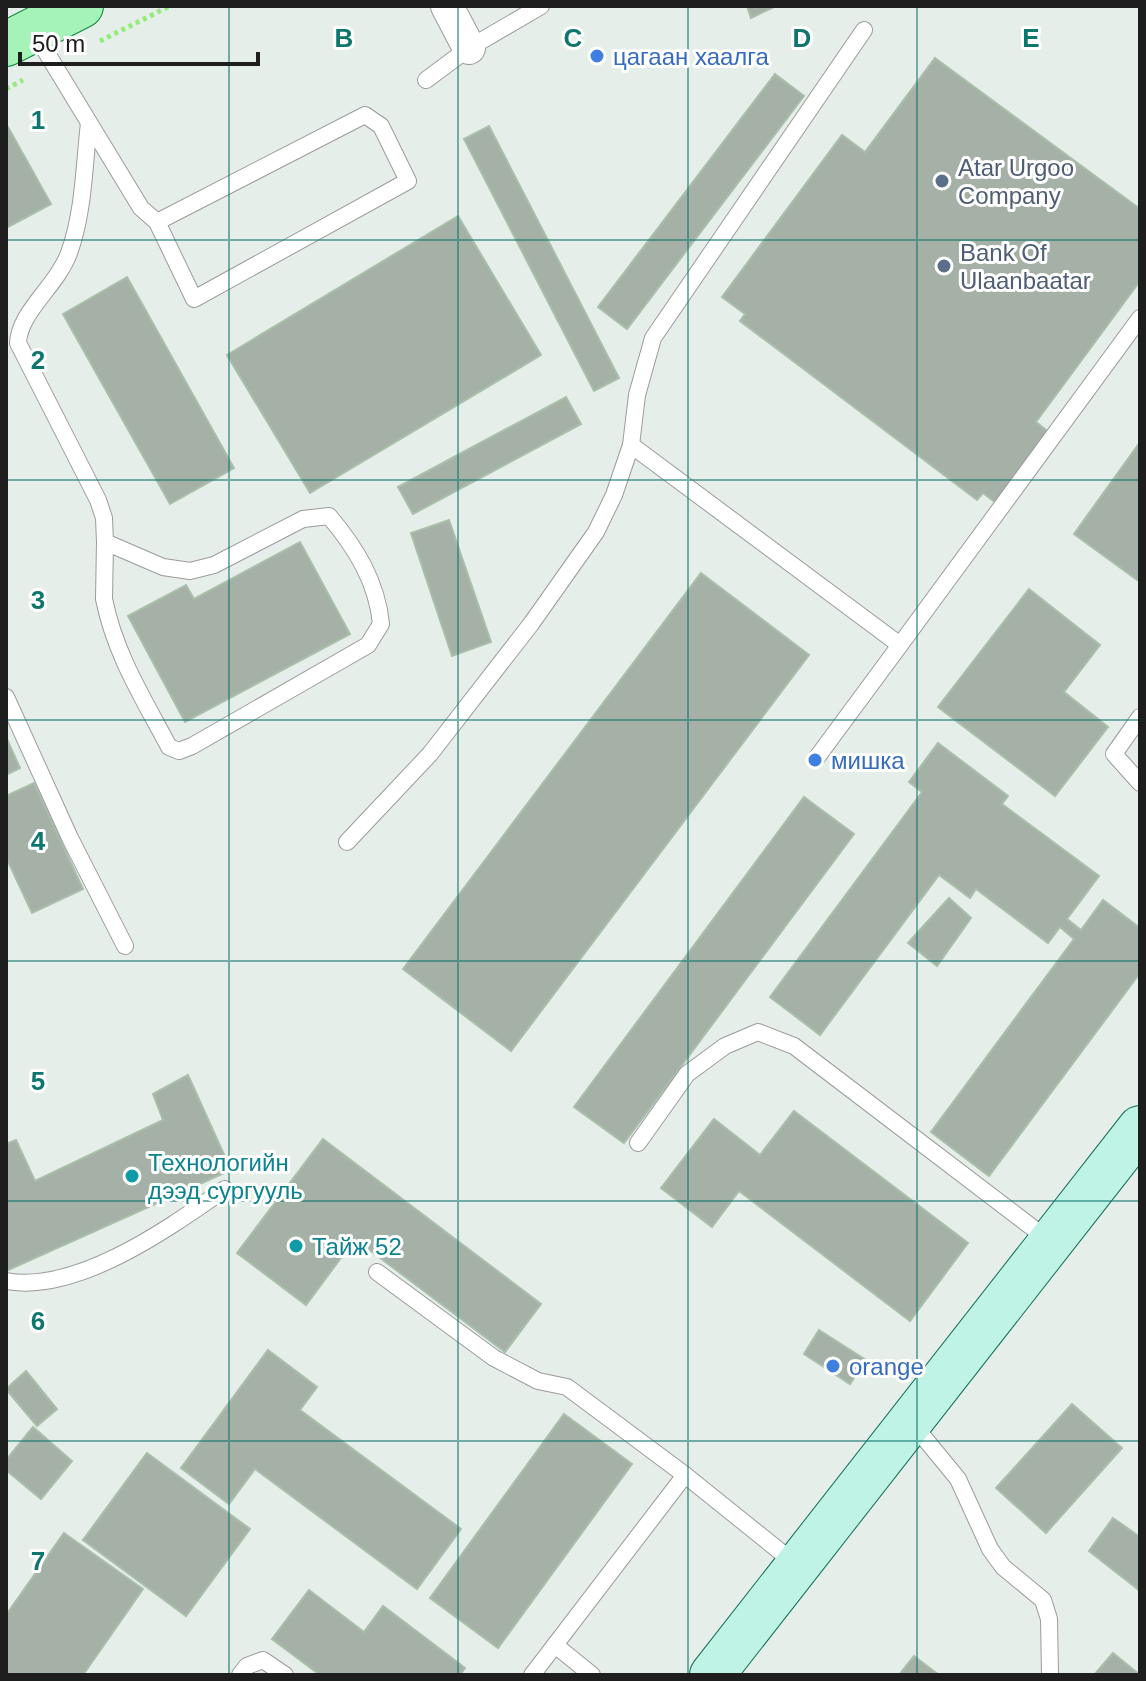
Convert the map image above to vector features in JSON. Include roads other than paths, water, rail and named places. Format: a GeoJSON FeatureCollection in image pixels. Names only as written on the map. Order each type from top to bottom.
{"type":"FeatureCollection","features":[{"type":"Feature","properties":{"kind":"main road"},"geometry":{"type":"LineString","coordinates":[[20,37],[81,6]]}},
{"type":"Feature","properties":{"kind":"main road"},"geometry":{"type":"LineString","coordinates":[[712,1675],[1140,1128]]}},
{"type":"Feature","properties":{"kind":"street"},"geometry":{"type":"LineString","coordinates":[[447,6],[469,48]]}},
{"type":"Feature","properties":{"kind":"lane"},"geometry":{"type":"LineString","coordinates":[[426,80],[469,48],[541,6]]}},
{"type":"Feature","properties":{"kind":"lane"},"geometry":{"type":"LineString","coordinates":[[347,842],[430,754],[568,575],[596,532],[614,495],[631,445],[637,395],[653,338],[864,30]]}},
{"type":"Feature","properties":{"kind":"lane"},"geometry":{"type":"LineString","coordinates":[[20,37],[89,123],[141,208],[157,222],[194,299],[408,181],[381,126],[365,115],[157,222]]}},
{"type":"Feature","properties":{"kind":"lane"},"geometry":{"type":"LineString","coordinates":[[89,123],[77,228],[68,256],[52,286],[31,310],[19,330],[18,343],[98,500],[104,518],[104,599],[117,648],[169,747],[179,751],[192,746],[368,645],[381,624],[373,584],[347,539],[329,516],[303,519],[214,565],[190,571],[163,567],[105,542]]}},
{"type":"Feature","properties":{"kind":"lane"},"geometry":{"type":"LineString","coordinates":[[815,760],[1140,318]]}},
{"type":"Feature","properties":{"kind":"lane"},"geometry":{"type":"LineString","coordinates":[[631,445],[900,645]]}},
{"type":"Feature","properties":{"kind":"lane"},"geometry":{"type":"LineString","coordinates":[[6,697],[70,838],[125,946]]}},
{"type":"Feature","properties":{"kind":"lane"},"geometry":{"type":"LineString","coordinates":[[1140,717],[1114,754],[1140,783]]}},
{"type":"Feature","properties":{"kind":"lane"},"geometry":{"type":"LineString","coordinates":[[638,1143],[687,1074],[725,1046],[758,1032],[794,1046],[1051,1242]]}},
{"type":"Feature","properties":{"kind":"lane"},"geometry":{"type":"LineString","coordinates":[[6,1281],[26,1285],[80,1272],[155,1238],[225,1189]]}},
{"type":"Feature","properties":{"kind":"lane"},"geometry":{"type":"LineString","coordinates":[[377,1272],[494,1358],[538,1381],[567,1387],[685,1475],[798,1566]]}},
{"type":"Feature","properties":{"kind":"lane"},"geometry":{"type":"LineString","coordinates":[[911,1421],[958,1479],[990,1549],[1003,1567],[1043,1600],[1049,1619],[1050,1675]]}},
{"type":"Feature","properties":{"kind":"lane"},"geometry":{"type":"LineString","coordinates":[[532,1675],[685,1475]]}},
{"type":"Feature","properties":{"kind":"lane"},"geometry":{"type":"LineString","coordinates":[[555,1645],[592,1675]]}},
{"type":"Feature","properties":{"kind":"lane"},"geometry":{"type":"LineString","coordinates":[[240,1675],[247,1666],[263,1660],[285,1675]]}},
{"type":"Feature","properties":{"kind":"place","name":"цагаан хаалга"},"geometry":{"type":"Point","coordinates":[597,56]}},
{"type":"Feature","properties":{"kind":"place","name":"Atar Urgoo Company"},"geometry":{"type":"Point","coordinates":[942,181]}},
{"type":"Feature","properties":{"kind":"place","name":"Bank Of Ulaanbaatar"},"geometry":{"type":"Point","coordinates":[944,266]}},
{"type":"Feature","properties":{"kind":"place","name":"мишка"},"geometry":{"type":"Point","coordinates":[815,760]}},
{"type":"Feature","properties":{"kind":"place","name":"Технологийн дээд сургууль"},"geometry":{"type":"Point","coordinates":[132,1176]}},
{"type":"Feature","properties":{"kind":"place","name":"Тайж 52"},"geometry":{"type":"Point","coordinates":[296,1246]}},
{"type":"Feature","properties":{"kind":"place","name":"orange"},"geometry":{"type":"Point","coordinates":[833,1366]}}]}
